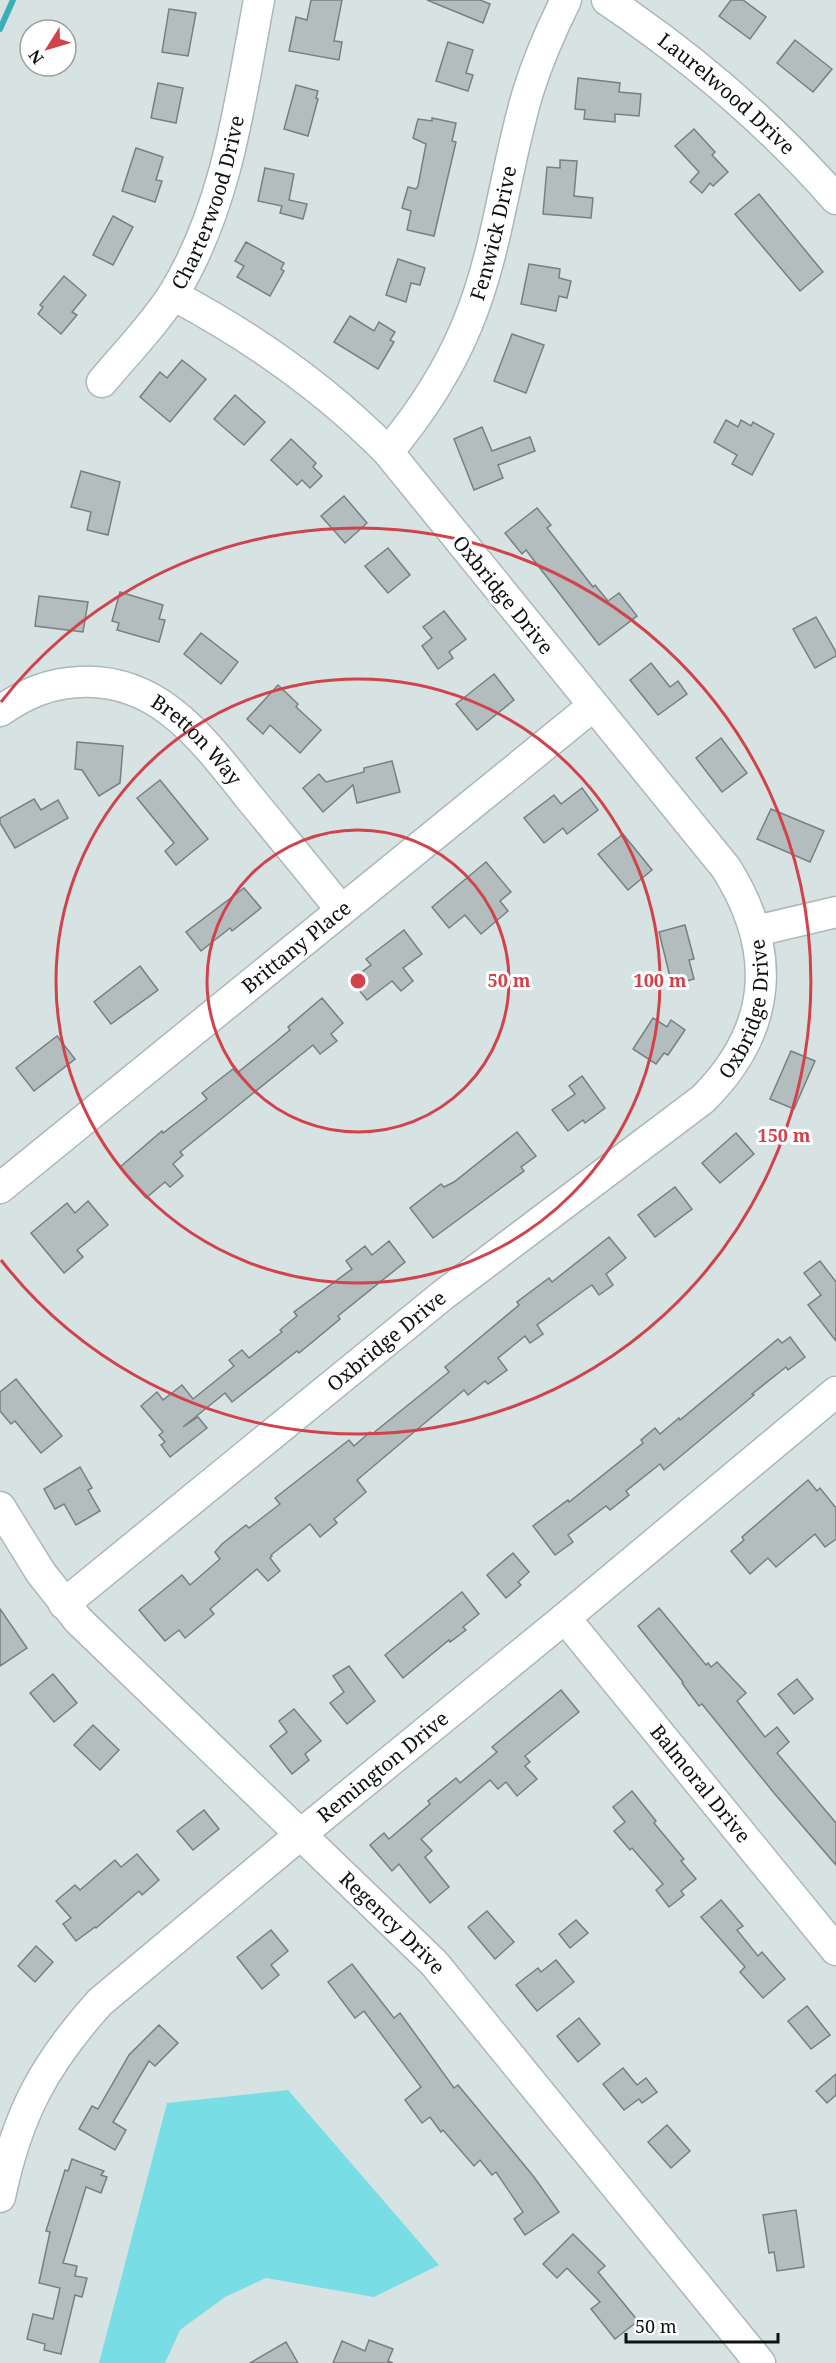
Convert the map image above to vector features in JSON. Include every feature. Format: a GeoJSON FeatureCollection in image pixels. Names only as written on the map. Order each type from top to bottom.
{"type":"FeatureCollection","features":[{"type":"Feature","properties":{"kind":"street","name":"Charterwood Drive"},"geometry":{"type":"LineString","coordinates":[[102,382],[173,295],[201,242],[237,124],[259,0]]}},
{"type":"Feature","properties":{"kind":"street","name":"Fenwick Drive"},"geometry":{"type":"LineString","coordinates":[[388,452],[427,399],[467,325],[483,280],[528,94],[551,30],[566,0]]}},
{"type":"Feature","properties":{"kind":"street","name":"Laurelwood Drive"},"geometry":{"type":"LineString","coordinates":[[607,0],[662,38],[725,88],[815,175],[836,199]]}},
{"type":"Feature","properties":{"kind":"street","name":"Oxbridge Drive"},"geometry":{"type":"LineString","coordinates":[[64,1605],[443,1295],[703,1099],[728,1072],[739,1056],[755,1019],[762,978],[756,931],[726,868],[388,452],[340,407],[303,379],[249,341],[173,295]]}},
{"type":"Feature","properties":{"kind":"street","name":"Bretton Way"},"geometry":{"type":"LineString","coordinates":[[0,711],[30,693],[48,686],[71,682],[108,682],[143,693],[174,713],[206,745],[341,910]]}},
{"type":"Feature","properties":{"kind":"street","name":"Brittany Place"},"geometry":{"type":"LineString","coordinates":[[0,1188],[593,706]]}},
{"type":"Feature","properties":{"kind":"street"},"geometry":{"type":"LineString","coordinates":[[756,931],[836,912]]}},
{"type":"Feature","properties":{"kind":"street","name":"Remington Drive"},"geometry":{"type":"LineString","coordinates":[[0,2197],[9,2156],[43,2075],[78,2027],[100,2002],[301,1833],[565,1618],[830,1409]]}},
{"type":"Feature","properties":{"kind":"street","name":"Regency Drive"},"geometry":{"type":"LineString","coordinates":[[0,1508],[64,1605],[97,1640],[301,1833],[434,1963],[760,2363]]}},
{"type":"Feature","properties":{"kind":"street","name":"Balmoral Drive"},"geometry":{"type":"LineString","coordinates":[[565,1618],[836,1950]]}},
{"type":"Feature","properties":{"kind":"shaded area"},"geometry":{"type":"Polygon","coordinates":[[[288,2090],[439,2265],[374,2297],[266,2278],[225,2297],[180,2330],[165,2363],[99,2363],[167,2103],[288,2090]]]}},
{"type":"Feature","properties":{"kind":"building"},"geometry":{"type":"Polygon","coordinates":[[[311,0],[342,0],[334,41],[342,42],[339,60],[289,51],[296,17],[307,20],[311,0]]]}},
{"type":"Feature","properties":{"kind":"building"},"geometry":{"type":"Polygon","coordinates":[[[427,0],[480,0],[490,4],[483,23],[427,0]]]}},
{"type":"Feature","properties":{"kind":"building"},"geometry":{"type":"Polygon","coordinates":[[[731,0],[743,0],[766,17],[750,39],[719,16],[731,0]]]}},
{"type":"Feature","properties":{"kind":"building"},"geometry":{"type":"Polygon","coordinates":[[[169,9],[196,13],[188,56],[162,52],[169,9]]]}},
{"type":"Feature","properties":{"kind":"building"},"geometry":{"type":"Polygon","coordinates":[[[795,40],[832,69],[813,92],[777,63],[795,40]]]}},
{"type":"Feature","properties":{"kind":"building"},"geometry":{"type":"Polygon","coordinates":[[[448,42],[473,50],[466,73],[473,75],[468,91],[436,81],[448,42]]]}},
{"type":"Feature","properties":{"kind":"building"},"geometry":{"type":"Polygon","coordinates":[[[578,78],[620,83],[619,92],[641,94],[639,116],[615,114],[615,122],[584,119],[585,110],[575,109],[578,78]]]}},
{"type":"Feature","properties":{"kind":"building"},"geometry":{"type":"Polygon","coordinates":[[[158,83],[183,88],[176,123],[151,118],[158,83]]]}},
{"type":"Feature","properties":{"kind":"building"},"geometry":{"type":"Polygon","coordinates":[[[296,85],[318,91],[308,136],[284,129],[296,85]]]}},
{"type":"Feature","properties":{"kind":"building"},"geometry":{"type":"Polygon","coordinates":[[[432,118],[456,123],[452,141],[456,142],[434,236],[407,230],[411,211],[402,208],[408,187],[416,189],[418,186],[426,144],[413,138],[418,119],[432,121],[432,118]]]}},
{"type":"Feature","properties":{"kind":"building"},"geometry":{"type":"Polygon","coordinates":[[[694,129],[715,152],[712,155],[728,172],[713,186],[710,183],[702,193],[690,182],[699,172],[675,146],[694,129]]]}},
{"type":"Feature","properties":{"kind":"building"},"geometry":{"type":"Polygon","coordinates":[[[136,148],[163,157],[156,180],[162,181],[155,202],[122,191],[136,148]]]}},
{"type":"Feature","properties":{"kind":"building"},"geometry":{"type":"Polygon","coordinates":[[[560,160],[577,161],[574,196],[593,198],[591,218],[543,214],[547,167],[560,168],[560,160]]]}},
{"type":"Feature","properties":{"kind":"building"},"geometry":{"type":"Polygon","coordinates":[[[265,168],[294,174],[289,200],[307,204],[303,219],[280,213],[282,206],[258,201],[265,168]]]}},
{"type":"Feature","properties":{"kind":"building"},"geometry":{"type":"Polygon","coordinates":[[[759,194],[823,272],[800,291],[735,214],[759,194]]]}},
{"type":"Feature","properties":{"kind":"building"},"geometry":{"type":"Polygon","coordinates":[[[113,216],[133,227],[113,265],[93,255],[113,216]]]}},
{"type":"Feature","properties":{"kind":"building"},"geometry":{"type":"Polygon","coordinates":[[[246,242],[284,263],[281,269],[284,271],[270,296],[237,277],[244,266],[235,261],[246,242]]]}},
{"type":"Feature","properties":{"kind":"building"},"geometry":{"type":"Polygon","coordinates":[[[398,259],[425,268],[420,285],[411,283],[406,302],[386,295],[398,259]]]}},
{"type":"Feature","properties":{"kind":"building"},"geometry":{"type":"Polygon","coordinates":[[[529,264],[560,269],[559,278],[571,281],[567,298],[559,296],[556,311],[521,304],[529,264]]]}},
{"type":"Feature","properties":{"kind":"building"},"geometry":{"type":"Polygon","coordinates":[[[64,276],[86,295],[72,312],[77,315],[61,334],[38,314],[43,307],[40,305],[64,276]]]}},
{"type":"Feature","properties":{"kind":"building"},"geometry":{"type":"Polygon","coordinates":[[[350,316],[374,331],[379,322],[395,332],[390,340],[394,342],[378,369],[334,342],[350,316]]]}},
{"type":"Feature","properties":{"kind":"building"},"geometry":{"type":"Polygon","coordinates":[[[512,334],[544,345],[526,393],[494,381],[512,334]]]}},
{"type":"Feature","properties":{"kind":"building"},"geometry":{"type":"Polygon","coordinates":[[[182,360],[206,379],[170,422],[140,397],[160,372],[167,378],[182,360]]]}},
{"type":"Feature","properties":{"kind":"building"},"geometry":{"type":"Polygon","coordinates":[[[235,395],[265,422],[244,445],[214,419],[235,395]]]}},
{"type":"Feature","properties":{"kind":"building"},"geometry":{"type":"Polygon","coordinates":[[[726,420],[738,427],[741,420],[751,426],[753,422],[774,434],[752,475],[732,464],[737,455],[714,442],[726,420]]]}},
{"type":"Feature","properties":{"kind":"building"},"geometry":{"type":"Polygon","coordinates":[[[482,427],[492,451],[530,437],[535,451],[498,465],[503,478],[474,490],[454,439],[482,427]]]}},
{"type":"Feature","properties":{"kind":"building"},"geometry":{"type":"Polygon","coordinates":[[[291,439],[316,463],[313,467],[322,476],[310,488],[302,480],[297,485],[271,460],[291,439]]]}},
{"type":"Feature","properties":{"kind":"building"},"geometry":{"type":"Polygon","coordinates":[[[81,471],[120,482],[108,535],[87,530],[91,512],[71,507],[81,471]]]}},
{"type":"Feature","properties":{"kind":"building"},"geometry":{"type":"Polygon","coordinates":[[[344,496],[367,523],[345,543],[321,516],[344,496]]]}},
{"type":"Feature","properties":{"kind":"building"},"geometry":{"type":"Polygon","coordinates":[[[537,508],[551,525],[547,528],[593,587],[595,585],[608,601],[619,593],[637,616],[599,645],[526,550],[522,554],[505,533],[537,508]]]}},
{"type":"Feature","properties":{"kind":"building"},"geometry":{"type":"Polygon","coordinates":[[[388,548],[410,575],[388,593],[365,566],[388,548]]]}},
{"type":"Feature","properties":{"kind":"building"},"geometry":{"type":"Polygon","coordinates":[[[120,592],[163,605],[159,619],[165,620],[159,642],[117,630],[119,623],[112,621],[120,592]]]}},
{"type":"Feature","properties":{"kind":"building"},"geometry":{"type":"Polygon","coordinates":[[[39,596],[88,602],[83,632],[35,626],[39,596]]]}},
{"type":"Feature","properties":{"kind":"building"},"geometry":{"type":"Polygon","coordinates":[[[444,611],[466,639],[449,652],[453,658],[438,669],[422,646],[432,638],[423,627],[444,611]]]}},
{"type":"Feature","properties":{"kind":"building"},"geometry":{"type":"Polygon","coordinates":[[[816,617],[836,652],[836,656],[815,668],[793,629],[816,617]]]}},
{"type":"Feature","properties":{"kind":"building"},"geometry":{"type":"Polygon","coordinates":[[[201,633],[238,662],[221,684],[184,654],[201,633]]]}},
{"type":"Feature","properties":{"kind":"building"},"geometry":{"type":"Polygon","coordinates":[[[651,663],[670,687],[678,681],[687,694],[658,715],[630,680],[651,663]]]}},
{"type":"Feature","properties":{"kind":"building"},"geometry":{"type":"Polygon","coordinates":[[[494,674],[514,700],[477,730],[456,704],[494,674]]]}},
{"type":"Feature","properties":{"kind":"building"},"geometry":{"type":"Polygon","coordinates":[[[278,685],[298,704],[296,707],[321,730],[300,753],[270,725],[263,734],[247,719],[278,685]]]}},
{"type":"Feature","properties":{"kind":"building"},"geometry":{"type":"Polygon","coordinates":[[[721,738],[747,773],[722,792],[696,758],[721,738]]]}},
{"type":"Feature","properties":{"kind":"building"},"geometry":{"type":"Polygon","coordinates":[[[77,742],[123,746],[120,783],[99,796],[82,770],[75,769],[77,742]]]}},
{"type":"Feature","properties":{"kind":"building"},"geometry":{"type":"Polygon","coordinates":[[[392,761],[400,792],[357,803],[353,785],[323,812],[303,788],[319,774],[326,782],[364,772],[364,768],[392,761]]]}},
{"type":"Feature","properties":{"kind":"building"},"geometry":{"type":"Polygon","coordinates":[[[160,780],[208,839],[176,865],[165,851],[174,843],[137,798],[160,780]]]}},
{"type":"Feature","properties":{"kind":"building"},"geometry":{"type":"Polygon","coordinates":[[[582,788],[598,810],[567,834],[563,828],[544,843],[524,818],[554,795],[561,804],[582,788]]]}},
{"type":"Feature","properties":{"kind":"building"},"geometry":{"type":"Polygon","coordinates":[[[34,799],[41,810],[58,800],[68,818],[15,848],[0,823],[0,818],[34,799]]]}},
{"type":"Feature","properties":{"kind":"building"},"geometry":{"type":"Polygon","coordinates":[[[771,809],[824,831],[810,862],[757,839],[771,809]]]}},
{"type":"Feature","properties":{"kind":"building"},"geometry":{"type":"Polygon","coordinates":[[[623,834],[652,870],[628,890],[598,854],[623,834]]]}},
{"type":"Feature","properties":{"kind":"building"},"geometry":{"type":"Polygon","coordinates":[[[486,862],[511,892],[500,901],[508,911],[481,934],[465,915],[449,928],[432,907],[486,862]]]}},
{"type":"Feature","properties":{"kind":"building"},"geometry":{"type":"Polygon","coordinates":[[[244,888],[261,908],[232,931],[230,928],[201,951],[186,932],[244,888]]]}},
{"type":"Feature","properties":{"kind":"building"},"geometry":{"type":"Polygon","coordinates":[[[685,925],[694,959],[689,960],[694,979],[672,985],[659,932],[685,925]]]}},
{"type":"Feature","properties":{"kind":"building"},"geometry":{"type":"Polygon","coordinates":[[[404,930],[422,954],[403,968],[413,981],[401,991],[392,981],[367,1000],[351,980],[371,965],[366,959],[404,930]]]}},
{"type":"Feature","properties":{"kind":"building"},"geometry":{"type":"Polygon","coordinates":[[[140,966],[158,990],[111,1024],[94,1002],[140,966]]]}},
{"type":"Feature","properties":{"kind":"building"},"geometry":{"type":"Polygon","coordinates":[[[322,998],[343,1023],[331,1034],[337,1041],[320,1054],[313,1045],[180,1152],[183,1155],[173,1164],[183,1176],[170,1187],[165,1182],[146,1198],[120,1167],[162,1131],[163,1133],[207,1099],[202,1093],[233,1069],[237,1073],[290,1030],[288,1027],[322,998]]]}},
{"type":"Feature","properties":{"kind":"building"},"geometry":{"type":"Polygon","coordinates":[[[653,1018],[667,1027],[671,1020],[685,1030],[668,1055],[664,1053],[656,1064],[633,1049],[653,1018]]]}},
{"type":"Feature","properties":{"kind":"building"},"geometry":{"type":"Polygon","coordinates":[[[57,1036],[75,1059],[34,1091],[16,1068],[57,1036]]]}},
{"type":"Feature","properties":{"kind":"building"},"geometry":{"type":"Polygon","coordinates":[[[791,1051],[815,1061],[794,1109],[770,1099],[791,1051]]]}},
{"type":"Feature","properties":{"kind":"building"},"geometry":{"type":"Polygon","coordinates":[[[582,1076],[605,1108],[585,1123],[583,1120],[568,1131],[552,1110],[575,1094],[569,1086],[582,1076]]]}},
{"type":"Feature","properties":{"kind":"building"},"geometry":{"type":"Polygon","coordinates":[[[517,1132],[536,1156],[521,1167],[524,1171],[433,1238],[410,1208],[441,1184],[444,1187],[454,1182],[517,1132]]]}},
{"type":"Feature","properties":{"kind":"building"},"geometry":{"type":"Polygon","coordinates":[[[736,1133],[754,1154],[720,1183],[702,1163],[736,1133]]]}},
{"type":"Feature","properties":{"kind":"building"},"geometry":{"type":"Polygon","coordinates":[[[675,1187],[692,1209],[655,1237],[638,1215],[675,1187]]]}},
{"type":"Feature","properties":{"kind":"building"},"geometry":{"type":"Polygon","coordinates":[[[88,1201],[108,1225],[77,1250],[83,1257],[64,1273],[31,1233],[67,1203],[75,1213],[88,1201]]]}},
{"type":"Feature","properties":{"kind":"building"},"geometry":{"type":"Polygon","coordinates":[[[609,1237],[626,1258],[606,1274],[613,1285],[599,1295],[592,1285],[537,1325],[543,1334],[530,1343],[525,1336],[498,1358],[507,1370],[488,1384],[485,1381],[468,1395],[464,1390],[357,1480],[366,1492],[334,1519],[337,1523],[320,1537],[310,1524],[271,1555],[270,1558],[280,1571],[268,1581],[257,1569],[210,1609],[214,1614],[185,1638],[179,1630],[165,1641],[139,1610],[182,1575],[190,1585],[220,1559],[215,1552],[222,1544],[246,1525],[249,1528],[280,1504],[275,1498],[349,1440],[354,1446],[370,1432],[372,1434],[449,1372],[445,1367],[519,1305],[517,1302],[549,1278],[552,1282],[609,1237]]]}},
{"type":"Feature","properties":{"kind":"building"},"geometry":{"type":"Polygon","coordinates":[[[389,1241],[405,1262],[338,1316],[340,1319],[299,1353],[297,1351],[232,1402],[225,1393],[183,1427],[198,1417],[207,1428],[170,1457],[161,1445],[165,1442],[159,1435],[163,1432],[141,1406],[157,1392],[163,1400],[182,1385],[193,1399],[234,1366],[229,1360],[242,1350],[249,1358],[282,1332],[280,1330],[297,1316],[294,1312],[352,1269],[346,1261],[365,1246],[372,1255],[389,1241]]]}},
{"type":"Feature","properties":{"kind":"building"},"geometry":{"type":"Polygon","coordinates":[[[820,1261],[836,1282],[836,1341],[808,1305],[821,1295],[804,1273],[820,1261]]]}},
{"type":"Feature","properties":{"kind":"building"},"geometry":{"type":"Polygon","coordinates":[[[790,1337],[805,1357],[788,1370],[786,1367],[752,1394],[754,1395],[664,1470],[660,1464],[626,1491],[629,1495],[610,1510],[606,1506],[568,1535],[573,1542],[555,1555],[533,1526],[568,1500],[569,1502],[643,1443],[641,1440],[655,1428],[660,1434],[778,1339],[782,1343],[790,1337]]]}},
{"type":"Feature","properties":{"kind":"building"},"geometry":{"type":"Polygon","coordinates":[[[16,1379],[62,1436],[41,1453],[15,1421],[11,1424],[0,1411],[0,1392],[16,1379]]]}},
{"type":"Feature","properties":{"kind":"building"},"geometry":{"type":"Polygon","coordinates":[[[80,1467],[92,1488],[88,1490],[100,1511],[76,1525],[64,1504],[55,1509],[44,1489],[80,1467]]]}},
{"type":"Feature","properties":{"kind":"building"},"geometry":{"type":"Polygon","coordinates":[[[808,1480],[817,1491],[820,1488],[836,1508],[836,1539],[825,1547],[815,1534],[776,1567],[768,1558],[750,1574],[731,1551],[744,1540],[742,1537],[808,1480]]]}},
{"type":"Feature","properties":{"kind":"building"},"geometry":{"type":"Polygon","coordinates":[[[513,1553],[529,1572],[518,1582],[521,1585],[506,1598],[487,1575],[513,1553]]]}},
{"type":"Feature","properties":{"kind":"building"},"geometry":{"type":"Polygon","coordinates":[[[462,1592],[479,1614],[463,1627],[466,1630],[450,1642],[449,1640],[403,1678],[385,1655],[462,1592]]]}},
{"type":"Feature","properties":{"kind":"building"},"geometry":{"type":"Polygon","coordinates":[[[659,1608],[706,1665],[708,1663],[711,1667],[717,1662],[746,1693],[737,1701],[765,1737],[777,1727],[789,1742],[777,1753],[836,1823],[836,1865],[702,1704],[699,1706],[683,1682],[638,1626],[659,1608]]]}},
{"type":"Feature","properties":{"kind":"building"},"geometry":{"type":"Polygon","coordinates":[[[0,1609],[27,1648],[0,1666],[0,1609]]]}},
{"type":"Feature","properties":{"kind":"building"},"geometry":{"type":"Polygon","coordinates":[[[349,1666],[375,1701],[347,1724],[330,1703],[344,1692],[333,1676],[349,1666]]]}},
{"type":"Feature","properties":{"kind":"building"},"geometry":{"type":"Polygon","coordinates":[[[53,1674],[77,1703],[54,1722],[30,1693],[53,1674]]]}},
{"type":"Feature","properties":{"kind":"building"},"geometry":{"type":"Polygon","coordinates":[[[797,1679],[813,1699],[794,1714],[778,1694],[797,1679]]]}},
{"type":"Feature","properties":{"kind":"building"},"geometry":{"type":"Polygon","coordinates":[[[561,1690],[579,1712],[525,1756],[530,1762],[525,1766],[537,1779],[517,1796],[506,1782],[498,1789],[490,1780],[421,1839],[432,1851],[425,1857],[449,1887],[430,1903],[399,1864],[392,1871],[370,1845],[384,1833],[389,1839],[430,1804],[428,1801],[456,1778],[460,1783],[497,1752],[492,1747],[561,1690]]]}},
{"type":"Feature","properties":{"kind":"building"},"geometry":{"type":"Polygon","coordinates":[[[294,1709],[321,1741],[305,1754],[309,1760],[292,1774],[270,1746],[287,1732],[279,1721],[294,1709]]]}},
{"type":"Feature","properties":{"kind":"building"},"geometry":{"type":"Polygon","coordinates":[[[93,1725],[119,1750],[100,1770],[74,1745],[93,1725]]]}},
{"type":"Feature","properties":{"kind":"building"},"geometry":{"type":"Polygon","coordinates":[[[632,1791],[656,1821],[654,1823],[684,1859],[681,1861],[696,1879],[681,1891],[684,1895],[669,1907],[656,1890],[663,1884],[614,1831],[625,1822],[613,1807],[632,1791]]]}},
{"type":"Feature","properties":{"kind":"building"},"geometry":{"type":"Polygon","coordinates":[[[204,1810],[219,1829],[193,1850],[177,1831],[204,1810]]]}},
{"type":"Feature","properties":{"kind":"building"},"geometry":{"type":"Polygon","coordinates":[[[137,1854],[159,1880],[142,1895],[139,1891],[96,1928],[76,1941],[63,1924],[71,1918],[56,1901],[75,1885],[80,1890],[115,1860],[121,1867],[137,1854]]]}},
{"type":"Feature","properties":{"kind":"building"},"geometry":{"type":"Polygon","coordinates":[[[721,1900],[743,1926],[737,1930],[758,1956],[762,1952],[785,1979],[763,1998],[740,1972],[745,1967],[701,1917],[721,1900]]]}},
{"type":"Feature","properties":{"kind":"building"},"geometry":{"type":"Polygon","coordinates":[[[487,1911],[514,1942],[495,1959],[468,1927],[487,1911]]]}},
{"type":"Feature","properties":{"kind":"building"},"geometry":{"type":"Polygon","coordinates":[[[576,1920],[588,1933],[570,1948],[559,1934],[576,1920]]]}},
{"type":"Feature","properties":{"kind":"building"},"geometry":{"type":"Polygon","coordinates":[[[271,1930],[288,1951],[271,1965],[279,1975],[262,1989],[237,1957],[271,1930]]]}},
{"type":"Feature","properties":{"kind":"building"},"geometry":{"type":"Polygon","coordinates":[[[36,1946],[53,1962],[35,1982],[18,1966],[36,1946]]]}},
{"type":"Feature","properties":{"kind":"building"},"geometry":{"type":"Polygon","coordinates":[[[556,1960],[574,1982],[537,2011],[516,1985],[538,1968],[541,1972],[556,1960]]]}},
{"type":"Feature","properties":{"kind":"building"},"geometry":{"type":"Polygon","coordinates":[[[352,1964],[394,2018],[400,2013],[454,2088],[458,2085],[534,2177],[559,2212],[525,2235],[514,2219],[523,2212],[496,2172],[492,2175],[480,2160],[474,2166],[443,2130],[441,2132],[430,2117],[422,2123],[405,2100],[421,2087],[364,2011],[355,2018],[328,1982],[352,1964]]]}},
{"type":"Feature","properties":{"kind":"building"},"geometry":{"type":"Polygon","coordinates":[[[807,2006],[830,2035],[811,2049],[788,2021],[807,2006]]]}},
{"type":"Feature","properties":{"kind":"building"},"geometry":{"type":"Polygon","coordinates":[[[579,2018],[600,2044],[578,2062],[557,2036],[579,2018]]]}},
{"type":"Feature","properties":{"kind":"building"},"geometry":{"type":"Polygon","coordinates":[[[159,2025],[178,2043],[155,2066],[149,2061],[113,2122],[126,2130],[115,2150],[79,2129],[92,2106],[98,2109],[129,2055],[159,2025]]]}},
{"type":"Feature","properties":{"kind":"building"},"geometry":{"type":"Polygon","coordinates":[[[623,2068],[637,2085],[646,2078],[657,2092],[642,2103],[639,2099],[624,2110],[603,2084],[623,2068]]]}},
{"type":"Feature","properties":{"kind":"building"},"geometry":{"type":"Polygon","coordinates":[[[836,2074],[836,2095],[827,2103],[816,2091],[836,2074]]]}},
{"type":"Feature","properties":{"kind":"building"},"geometry":{"type":"Polygon","coordinates":[[[667,2125],[690,2151],[671,2168],[648,2142],[667,2125]]]}},
{"type":"Feature","properties":{"kind":"building"},"geometry":{"type":"Polygon","coordinates":[[[72,2159],[104,2171],[101,2175],[107,2177],[101,2193],[86,2187],[63,2263],[77,2266],[75,2276],[87,2278],[82,2297],[75,2295],[61,2354],[44,2350],[45,2344],[27,2339],[33,2314],[53,2319],[60,2288],[39,2283],[50,2232],[46,2231],[65,2170],[68,2171],[72,2159]]]}},
{"type":"Feature","properties":{"kind":"building"},"geometry":{"type":"Polygon","coordinates":[[[796,2210],[804,2267],[777,2271],[774,2252],[769,2253],[763,2215],[796,2210]]]}},
{"type":"Feature","properties":{"kind":"building"},"geometry":{"type":"Polygon","coordinates":[[[573,2234],[605,2266],[598,2272],[638,2321],[615,2339],[591,2309],[600,2302],[567,2268],[557,2278],[543,2264],[573,2234]]]}},
{"type":"Feature","properties":{"kind":"building"},"geometry":{"type":"Polygon","coordinates":[[[369,2340],[393,2349],[388,2361],[393,2363],[333,2363],[342,2341],[365,2351],[369,2340]]]}},
{"type":"Feature","properties":{"kind":"building"},"geometry":{"type":"Polygon","coordinates":[[[286,2342],[298,2363],[250,2363],[286,2342]]]}},
{"type":"Feature","properties":{"kind":"waterway"},"geometry":{"type":"LineString","coordinates":[[0,29],[13,0]]}}]}
